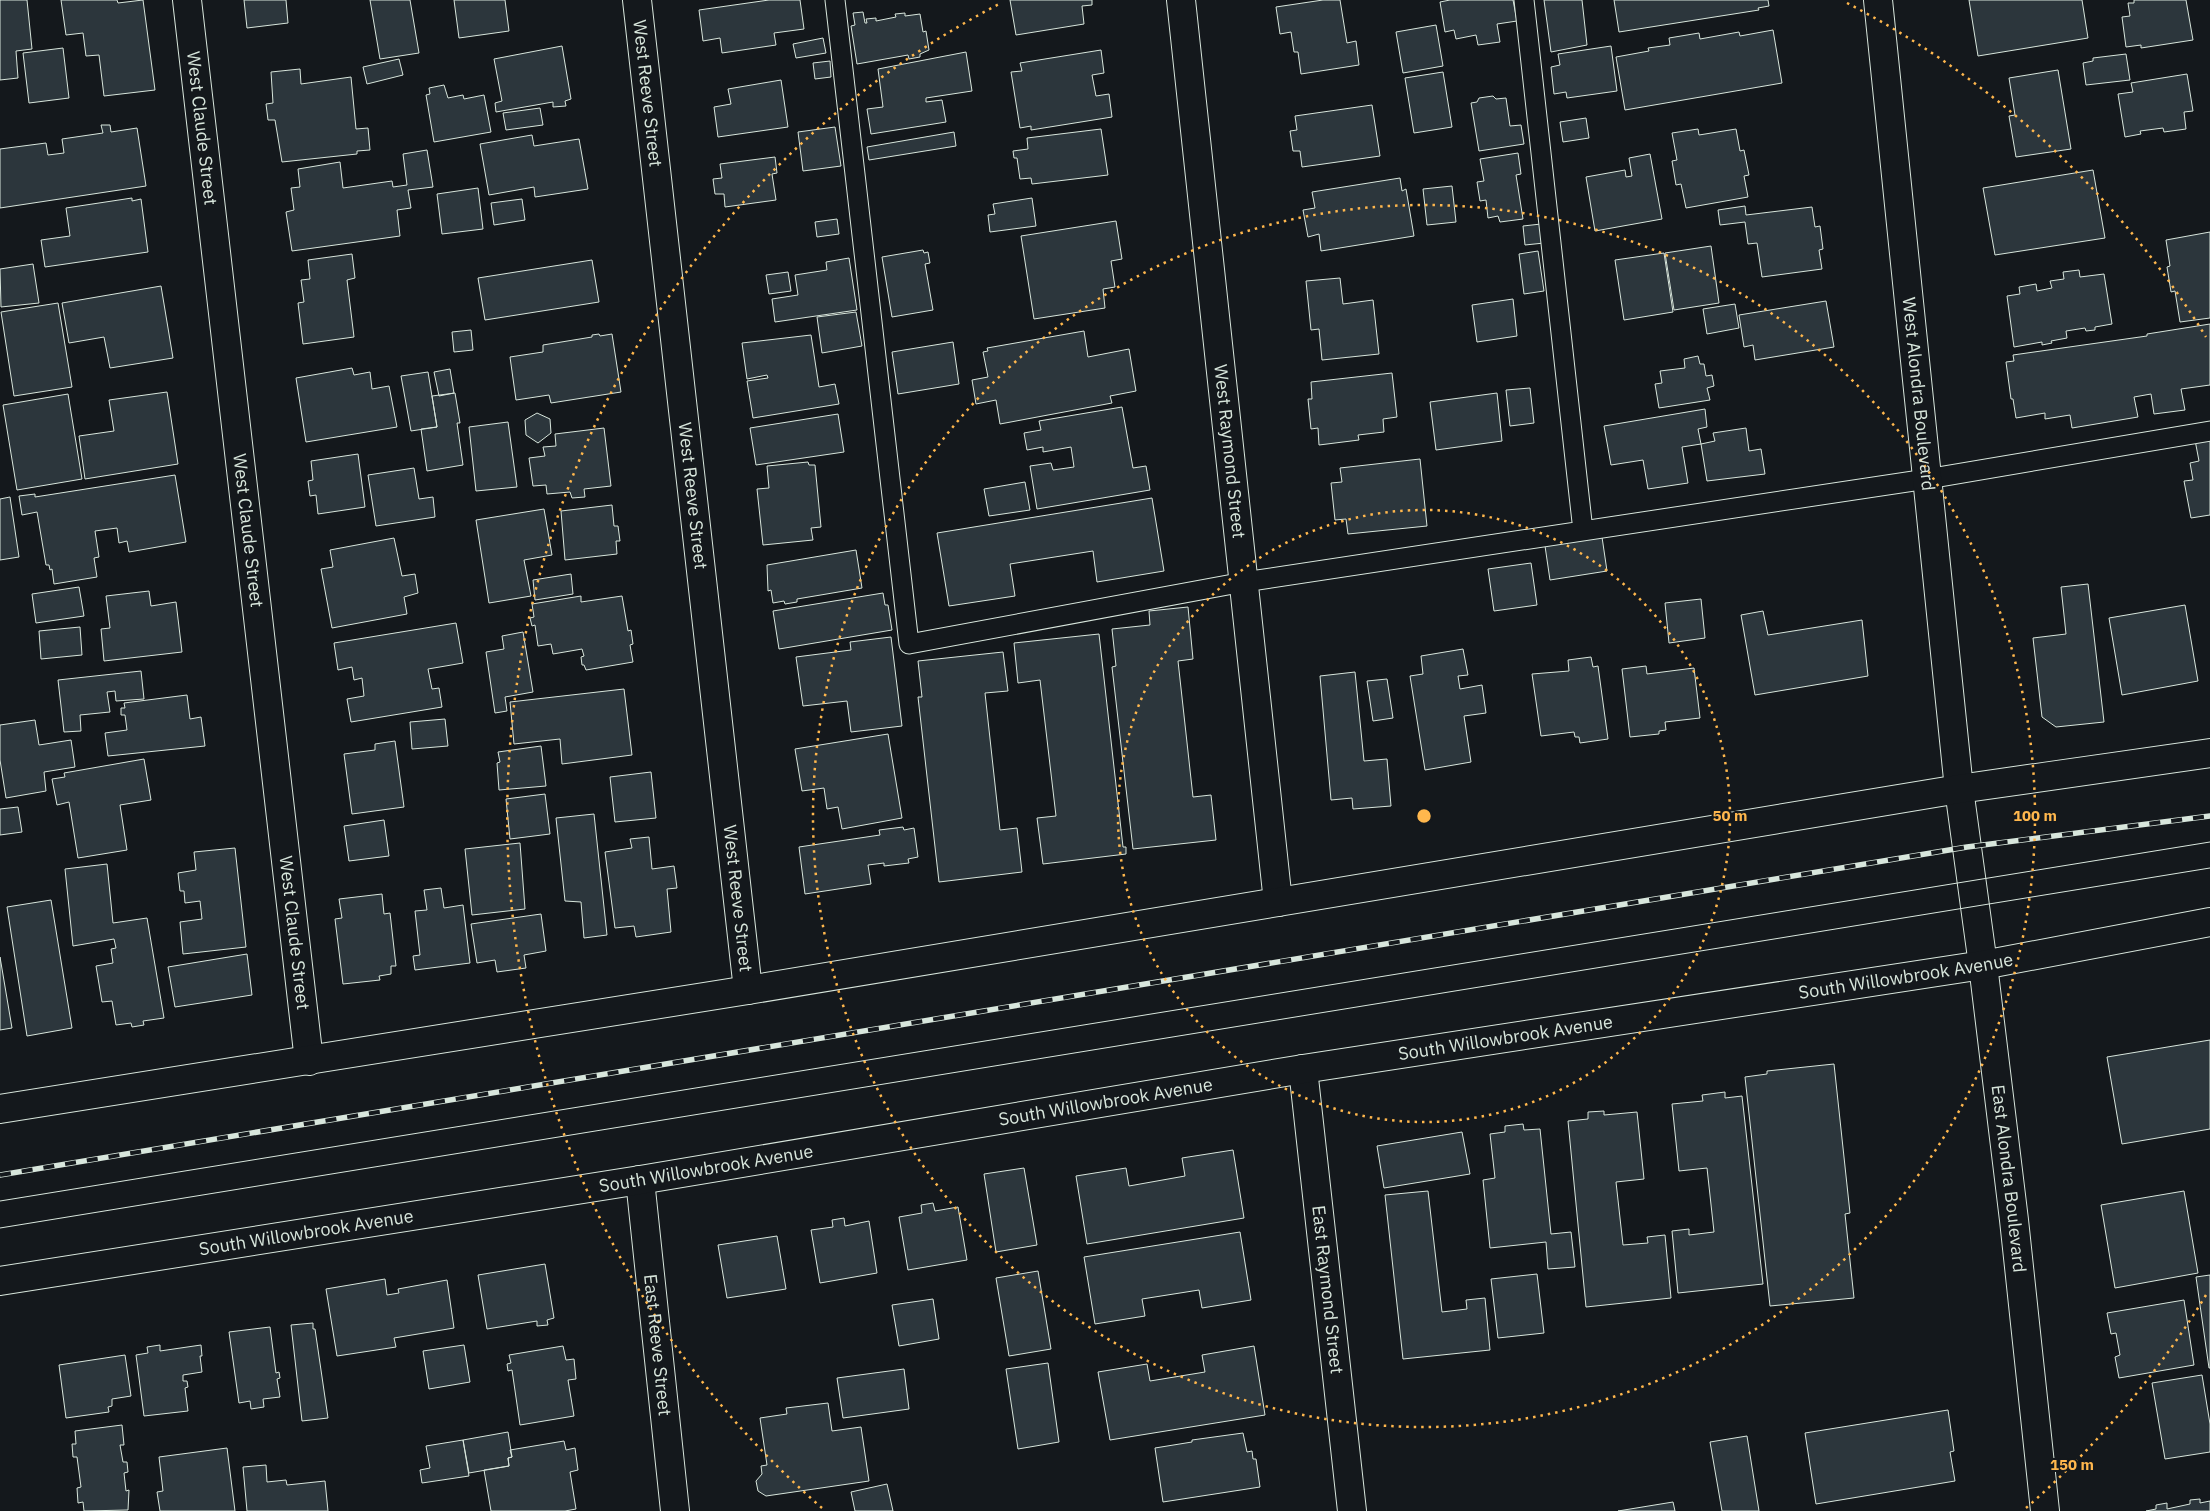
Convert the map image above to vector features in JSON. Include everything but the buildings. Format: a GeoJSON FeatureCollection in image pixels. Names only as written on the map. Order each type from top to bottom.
{"type":"FeatureCollection","features":[{"type":"Feature","properties":{"kind":"street","name":"West Claude Street"},"geometry":{"type":"LineString","coordinates":[[187,0],[309,1061]]}},
{"type":"Feature","properties":{"kind":"street","name":"West Reeve Street"},"geometry":{"type":"LineString","coordinates":[[637,0],[748,990]]}},
{"type":"Feature","properties":{"kind":"street","name":"West Raymond Street"},"geometry":{"type":"LineString","coordinates":[[1181,0],[1278,902]]}},
{"type":"Feature","properties":{"kind":"street","name":"West Alondra Boulevard"},"geometry":{"type":"LineString","coordinates":[[1878,0],[1959,789],[1967,847]]}},
{"type":"Feature","properties":{"kind":"street"},"geometry":{"type":"LineString","coordinates":[[0,1110],[748,990],[1959,789],[2210,752]]}},
{"type":"Feature","properties":{"kind":"street","name":"East Alondra Boulevard"},"geometry":{"type":"LineString","coordinates":[[1967,847],[2015,1230],[2045,1511]]}},
{"type":"Feature","properties":{"kind":"street","name":"South Willowbrook Avenue"},"geometry":{"type":"LineString","coordinates":[[0,1281],[640,1180],[1303,1069],[1983,965],[2210,922]]}},
{"type":"Feature","properties":{"kind":"street","name":"East Raymond Street"},"geometry":{"type":"LineString","coordinates":[[1303,1069],[1352,1511]]}},
{"type":"Feature","properties":{"kind":"street","name":"East Reeve Street"},"geometry":{"type":"LineString","coordinates":[[640,1180],[675,1511]]}},
{"type":"Feature","properties":{"kind":"lane"},"geometry":{"type":"LineString","coordinates":[[835,0],[909,644],[1244,582],[1927,479],[2210,431]]}},
{"type":"Feature","properties":{"kind":"lane"},"geometry":{"type":"LineString","coordinates":[[1524,0],[1583,531]]}},
{"type":"Feature","properties":{"kind":"tram line"},"geometry":{"type":"LineString","coordinates":[[0,1201],[2210,842]]}},
{"type":"Feature","properties":{"kind":"tram line"},"geometry":{"type":"LineString","coordinates":[[0,1228],[2210,868]]}},
{"type":"Feature","properties":{"kind":"railway"},"geometry":{"type":"LineString","coordinates":[[0,1175],[1967,847],[2210,816]]}}]}
